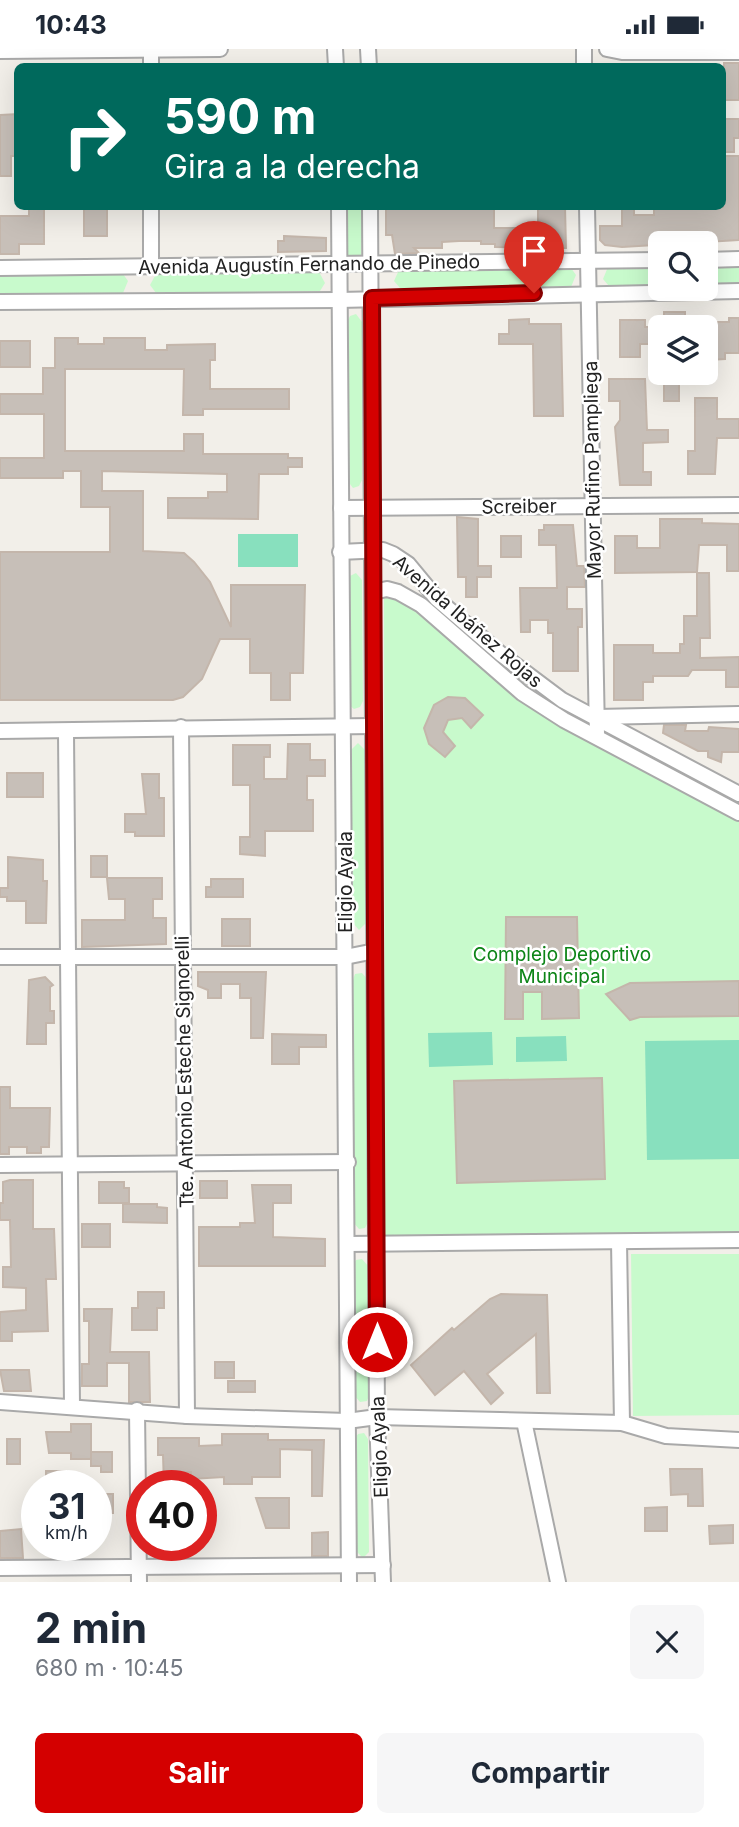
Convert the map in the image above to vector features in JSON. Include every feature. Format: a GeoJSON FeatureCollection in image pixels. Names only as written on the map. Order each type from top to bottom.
{"type":"FeatureCollection","features":[{"type":"Feature","properties":{"kind":"street"},"geometry":{"type":"LineString","coordinates":[[0,51],[220,49]]}},
{"type":"Feature","properties":{"kind":"street"},"geometry":{"type":"LineString","coordinates":[[607,49],[622,52],[739,51]]}},
{"type":"Feature","properties":{"kind":"street"},"geometry":{"type":"LineString","coordinates":[[151,210],[151,267]]}},
{"type":"Feature","properties":{"kind":"street","name":"Eligio Ayala"},"geometry":{"type":"LineString","coordinates":[[340,210],[340,552],[348,1162],[349,1582]]}},
{"type":"Feature","properties":{"kind":"street","name":"Eligio Ayala"},"geometry":{"type":"LineString","coordinates":[[370,210],[377,1417],[383,1582]]}},
{"type":"Feature","properties":{"kind":"street","name":"Mayor Rufino Pampliega"},"geometry":{"type":"LineString","coordinates":[[587,210],[597,734]]}},
{"type":"Feature","properties":{"kind":"street"},"geometry":{"type":"LineString","coordinates":[[718,260],[739,259]]}},
{"type":"Feature","properties":{"kind":"street","name":"Avenida Augustín Fernando de Pinedo"},"geometry":{"type":"LineString","coordinates":[[0,268],[341,266],[371,263],[648,260]]}},
{"type":"Feature","properties":{"kind":"street","name":"Avenida Augustín Fernando de Pinedo"},"geometry":{"type":"LineString","coordinates":[[0,302],[339,300],[589,292],[739,291]]}},
{"type":"Feature","properties":{"kind":"street","name":"Screiber"},"geometry":{"type":"LineString","coordinates":[[341,508],[739,505]]}},
{"type":"Feature","properties":{"kind":"street","name":"Avenida Ibáñez Rojas"},"geometry":{"type":"LineString","coordinates":[[340,552],[383,550],[408,563],[438,599],[502,655],[562,700],[739,794]]}},
{"type":"Feature","properties":{"kind":"street","name":"Avenida Ibáñez Rojas"},"geometry":{"type":"LineString","coordinates":[[373,591],[398,591],[421,605],[522,693],[564,720],[597,734],[739,813]]}},
{"type":"Feature","properties":{"kind":"street"},"geometry":{"type":"LineString","coordinates":[[596,717],[739,714]]}},
{"type":"Feature","properties":{"kind":"street"},"geometry":{"type":"LineString","coordinates":[[0,731],[66,733],[181,727],[343,724],[373,726]]}},
{"type":"Feature","properties":{"kind":"street","name":"Tte. Antonio Esteche Signorelli"},"geometry":{"type":"LineString","coordinates":[[181,727],[187,1416]]}},
{"type":"Feature","properties":{"kind":"street"},"geometry":{"type":"LineString","coordinates":[[66,733],[72,1406]]}},
{"type":"Feature","properties":{"kind":"street"},"geometry":{"type":"LineString","coordinates":[[0,957],[345,957],[375,951]]}},
{"type":"Feature","properties":{"kind":"street"},"geometry":{"type":"LineString","coordinates":[[0,1165],[348,1162]]}},
{"type":"Feature","properties":{"kind":"street"},"geometry":{"type":"LineString","coordinates":[[348,1244],[739,1240]]}},
{"type":"Feature","properties":{"kind":"street"},"geometry":{"type":"LineString","coordinates":[[619,1242],[622,1423]]}},
{"type":"Feature","properties":{"kind":"street"},"geometry":{"type":"LineString","coordinates":[[0,1402],[137,1410],[187,1416],[347,1421],[377,1417],[622,1423],[666,1436],[739,1440]]}},
{"type":"Feature","properties":{"kind":"street"},"geometry":{"type":"LineString","coordinates":[[137,1410],[139,1575]]}},
{"type":"Feature","properties":{"kind":"street"},"geometry":{"type":"LineString","coordinates":[[524,1421],[558,1582]]}},
{"type":"Feature","properties":{"kind":"street"},"geometry":{"type":"LineString","coordinates":[[0,1568],[139,1575],[383,1565]]}},
{"type":"Feature","properties":{"kind":"green space"},"geometry":{"type":"Polygon","coordinates":[[[346,210],[363,210],[361,257],[347,255],[346,210]]]}},
{"type":"Feature","properties":{"kind":"green space"},"geometry":{"type":"Polygon","coordinates":[[[718,266],[739,266],[739,285],[718,285],[718,266]]]}},
{"type":"Feature","properties":{"kind":"green space"},"geometry":{"type":"Polygon","coordinates":[[[608,267],[648,267],[648,286],[609,286],[603,279],[608,267]]]}},
{"type":"Feature","properties":{"kind":"green space"},"geometry":{"type":"Polygon","coordinates":[[[571,268],[576,275],[571,287],[400,288],[394,281],[399,270],[571,268]]]}},
{"type":"Feature","properties":{"kind":"green space"},"geometry":{"type":"Polygon","coordinates":[[[319,272],[325,283],[320,291],[156,293],[150,285],[156,274],[319,272]]]}},
{"type":"Feature","properties":{"kind":"green space"},"geometry":{"type":"Polygon","coordinates":[[[123,274],[128,281],[123,293],[0,294],[0,275],[123,274]]]}},
{"type":"Feature","properties":{"kind":"green space"},"geometry":{"type":"Polygon","coordinates":[[[356,314],[362,322],[362,480],[359,486],[353,488],[347,480],[347,322],[350,316],[356,314]]]}},
{"type":"Feature","properties":{"kind":"green space"},"geometry":{"type":"Polygon","coordinates":[[[238,534],[298,534],[298,567],[238,567],[238,534]]]}},
{"type":"Feature","properties":{"kind":"green space"},"geometry":{"type":"Polygon","coordinates":[[[356,573],[362,580],[363,701],[360,707],[354,709],[349,705],[348,577],[356,573]]]}},
{"type":"Feature","properties":{"kind":"green space","name":"Complejo Deportivo Municipal"},"geometry":{"type":"Polygon","coordinates":[[[386,594],[405,603],[526,705],[739,821],[739,1234],[385,1239],[386,594]]]}},
{"type":"Feature","properties":{"kind":"green space"},"geometry":{"type":"Polygon","coordinates":[[[358,743],[365,750],[366,923],[359,930],[353,923],[351,750],[358,743]]]}},
{"type":"Feature","properties":{"kind":"green space"},"geometry":{"type":"Polygon","coordinates":[[[362,973],[368,980],[368,1222],[365,1228],[359,1229],[353,1222],[353,980],[355,974],[362,973]]]}},
{"type":"Feature","properties":{"kind":"green space"},"geometry":{"type":"Polygon","coordinates":[[[492,1032],[493,1065],[429,1067],[428,1033],[492,1032]]]}},
{"type":"Feature","properties":{"kind":"green space"},"geometry":{"type":"Polygon","coordinates":[[[566,1036],[567,1061],[516,1062],[516,1037],[566,1036]]]}},
{"type":"Feature","properties":{"kind":"green space"},"geometry":{"type":"Polygon","coordinates":[[[739,1040],[739,1159],[647,1160],[645,1041],[739,1040]]]}},
{"type":"Feature","properties":{"kind":"green space"},"geometry":{"type":"Polygon","coordinates":[[[631,1254],[739,1254],[739,1415],[633,1416],[631,1254]]]}},
{"type":"Feature","properties":{"kind":"green space"},"geometry":{"type":"Polygon","coordinates":[[[362,1259],[368,1266],[369,1395],[367,1401],[360,1402],[354,1395],[353,1266],[356,1260],[362,1259]]]}},
{"type":"Feature","properties":{"kind":"green space"},"geometry":{"type":"Polygon","coordinates":[[[364,1433],[368,1439],[369,1552],[363,1558],[357,1552],[355,1439],[358,1434],[364,1433]]]}},
{"type":"Feature","properties":{"kind":"building"},"geometry":{"type":"Polygon","coordinates":[[[726,63],[739,63],[739,100],[726,100],[726,63]]]}},
{"type":"Feature","properties":{"kind":"building"},"geometry":{"type":"Polygon","coordinates":[[[14,114],[11,176],[0,176],[0,115],[14,114]]]}},
{"type":"Feature","properties":{"kind":"building"},"geometry":{"type":"Polygon","coordinates":[[[726,119],[739,119],[739,138],[734,138],[734,152],[726,152],[726,119]]]}},
{"type":"Feature","properties":{"kind":"building"},"geometry":{"type":"Polygon","coordinates":[[[726,156],[739,156],[739,240],[718,241],[718,231],[648,231],[648,245],[622,247],[605,245],[600,240],[600,226],[622,226],[622,210],[634,210],[634,215],[654,215],[654,210],[726,210],[726,156]]]}},
{"type":"Feature","properties":{"kind":"building"},"geometry":{"type":"Polygon","coordinates":[[[29,210],[44,210],[44,244],[19,244],[19,254],[0,254],[0,216],[29,216],[29,210]]]}},
{"type":"Feature","properties":{"kind":"building"},"geometry":{"type":"Polygon","coordinates":[[[84,210],[107,210],[107,236],[84,236],[84,210]]]}},
{"type":"Feature","properties":{"kind":"building"},"geometry":{"type":"Polygon","coordinates":[[[386,210],[494,210],[494,228],[538,228],[538,210],[565,210],[566,248],[495,247],[495,244],[481,244],[481,241],[459,241],[442,242],[442,248],[414,248],[419,253],[395,254],[392,235],[386,235],[386,210]]]}},
{"type":"Feature","properties":{"kind":"building"},"geometry":{"type":"Polygon","coordinates":[[[284,236],[326,238],[326,251],[278,252],[278,241],[284,241],[284,236]]]}},
{"type":"Feature","properties":{"kind":"building"},"geometry":{"type":"Polygon","coordinates":[[[664,312],[685,312],[685,315],[664,315],[664,312]]]}},
{"type":"Feature","properties":{"kind":"building"},"geometry":{"type":"Polygon","coordinates":[[[729,318],[739,318],[739,353],[725,353],[725,359],[718,359],[718,322],[729,322],[729,318]]]}},
{"type":"Feature","properties":{"kind":"building"},"geometry":{"type":"Polygon","coordinates":[[[529,319],[529,324],[561,324],[563,416],[534,416],[533,344],[499,344],[499,334],[509,334],[509,320],[529,319]]]}},
{"type":"Feature","properties":{"kind":"building"},"geometry":{"type":"Polygon","coordinates":[[[620,320],[645,320],[645,327],[648,327],[648,344],[640,344],[640,357],[620,357],[620,320]]]}},
{"type":"Feature","properties":{"kind":"building"},"geometry":{"type":"Polygon","coordinates":[[[55,338],[78,338],[78,344],[104,344],[104,338],[145,338],[145,350],[167,350],[167,345],[215,344],[215,360],[210,360],[210,389],[289,389],[289,409],[203,409],[203,415],[183,415],[184,369],[65,369],[65,451],[184,451],[184,434],[203,434],[203,454],[288,454],[288,458],[302,458],[302,467],[288,467],[288,474],[259,474],[258,519],[168,518],[168,498],[208,498],[208,492],[227,492],[227,474],[102,471],[102,491],[143,491],[143,551],[184,553],[210,582],[231,627],[231,585],[305,585],[303,673],[290,673],[290,700],[271,700],[271,673],[250,673],[250,639],[220,639],[202,679],[183,697],[173,700],[0,700],[0,552],[110,552],[110,507],[81,507],[81,471],[63,471],[63,478],[0,478],[0,458],[44,458],[44,414],[0,414],[0,394],[43,394],[43,368],[55,368],[55,338]]]}},
{"type":"Feature","properties":{"kind":"building"},"geometry":{"type":"Polygon","coordinates":[[[0,341],[30,341],[30,367],[0,367],[0,341]]]}},
{"type":"Feature","properties":{"kind":"building"},"geometry":{"type":"Polygon","coordinates":[[[609,379],[645,379],[647,430],[668,430],[668,442],[643,443],[643,472],[651,472],[651,485],[620,485],[615,427],[620,420],[620,401],[609,401],[609,379]]]}},
{"type":"Feature","properties":{"kind":"building"},"geometry":{"type":"Polygon","coordinates":[[[664,385],[679,385],[679,401],[664,401],[664,385]]]}},
{"type":"Feature","properties":{"kind":"building"},"geometry":{"type":"Polygon","coordinates":[[[695,398],[717,398],[717,419],[739,419],[739,438],[717,438],[715,474],[688,474],[688,451],[695,451],[695,398]]]}},
{"type":"Feature","properties":{"kind":"building"},"geometry":{"type":"Polygon","coordinates":[[[457,517],[478,519],[478,566],[491,566],[491,577],[477,577],[477,597],[466,597],[466,577],[458,577],[457,517]]]}},
{"type":"Feature","properties":{"kind":"building"},"geometry":{"type":"Polygon","coordinates":[[[660,519],[702,519],[702,523],[739,524],[739,571],[727,571],[727,545],[699,545],[697,572],[615,573],[615,536],[637,536],[637,548],[660,548],[660,519]]]}},
{"type":"Feature","properties":{"kind":"building"},"geometry":{"type":"Polygon","coordinates":[[[544,525],[573,525],[577,566],[584,566],[585,587],[567,587],[567,609],[582,609],[582,627],[578,627],[578,671],[553,671],[553,633],[548,633],[548,620],[530,620],[530,632],[521,632],[520,588],[557,588],[556,545],[539,545],[539,530],[544,530],[544,525]]]}},
{"type":"Feature","properties":{"kind":"building"},"geometry":{"type":"Polygon","coordinates":[[[501,536],[521,536],[521,557],[501,557],[501,536]]]}},
{"type":"Feature","properties":{"kind":"building"},"geometry":{"type":"Polygon","coordinates":[[[697,573],[709,573],[710,638],[700,638],[700,658],[739,657],[739,687],[726,687],[726,670],[692,670],[688,676],[653,676],[653,682],[643,682],[643,700],[614,700],[614,645],[653,645],[653,653],[680,653],[680,644],[684,644],[684,616],[697,616],[697,573]]]}},
{"type":"Feature","properties":{"kind":"building"},"geometry":{"type":"Polygon","coordinates":[[[448,697],[465,698],[483,715],[471,728],[462,718],[448,720],[443,732],[455,746],[445,757],[429,744],[424,728],[434,705],[448,697]]]}},
{"type":"Feature","properties":{"kind":"building"},"geometry":{"type":"Polygon","coordinates":[[[664,725],[686,725],[685,731],[708,731],[709,727],[739,729],[739,752],[722,752],[721,762],[708,757],[708,751],[698,751],[663,733],[664,725]]]}},
{"type":"Feature","properties":{"kind":"building"},"geometry":{"type":"Polygon","coordinates":[[[288,744],[310,744],[310,760],[325,760],[325,776],[307,776],[307,800],[313,800],[313,831],[265,831],[265,856],[240,854],[240,837],[250,837],[250,785],[233,785],[233,745],[270,745],[270,757],[264,757],[264,779],[287,779],[288,744]]]}},
{"type":"Feature","properties":{"kind":"building"},"geometry":{"type":"Polygon","coordinates":[[[7,773],[43,773],[43,797],[7,797],[7,773]]]}},
{"type":"Feature","properties":{"kind":"building"},"geometry":{"type":"Polygon","coordinates":[[[142,774],[159,774],[159,798],[164,798],[164,836],[135,836],[135,832],[125,832],[125,814],[146,814],[142,774]]]}},
{"type":"Feature","properties":{"kind":"building"},"geometry":{"type":"Polygon","coordinates":[[[91,856],[107,856],[107,877],[91,877],[91,856]]]}},
{"type":"Feature","properties":{"kind":"building"},"geometry":{"type":"Polygon","coordinates":[[[8,857],[43,860],[43,881],[47,881],[46,923],[26,923],[26,901],[7,901],[7,897],[0,897],[0,888],[8,888],[8,857]]]}},
{"type":"Feature","properties":{"kind":"building"},"geometry":{"type":"Polygon","coordinates":[[[107,878],[162,878],[162,899],[153,899],[153,918],[166,918],[166,944],[82,947],[82,920],[125,920],[125,899],[109,899],[107,878]]]}},
{"type":"Feature","properties":{"kind":"building"},"geometry":{"type":"Polygon","coordinates":[[[211,879],[243,879],[243,897],[206,897],[206,887],[211,887],[211,879]]]}},
{"type":"Feature","properties":{"kind":"building"},"geometry":{"type":"Polygon","coordinates":[[[506,917],[577,917],[579,1018],[542,1019],[542,992],[523,992],[523,1019],[505,1019],[506,917]]]}},
{"type":"Feature","properties":{"kind":"building"},"geometry":{"type":"Polygon","coordinates":[[[222,919],[250,919],[250,946],[222,946],[222,919]]]}},
{"type":"Feature","properties":{"kind":"building"},"geometry":{"type":"Polygon","coordinates":[[[198,972],[266,972],[263,1038],[251,1038],[251,998],[240,998],[240,984],[221,984],[221,998],[208,998],[208,990],[198,986],[198,972]]]}},
{"type":"Feature","properties":{"kind":"building"},"geometry":{"type":"Polygon","coordinates":[[[45,977],[53,985],[50,987],[50,1011],[54,1011],[54,1023],[46,1023],[46,1044],[27,1044],[29,980],[45,977]]]}},
{"type":"Feature","properties":{"kind":"building"},"geometry":{"type":"Polygon","coordinates":[[[739,981],[739,1016],[640,1017],[630,1020],[606,994],[630,983],[739,981]]]}},
{"type":"Feature","properties":{"kind":"building"},"geometry":{"type":"Polygon","coordinates":[[[272,1034],[326,1035],[326,1047],[299,1047],[299,1064],[272,1064],[272,1034]]]}},
{"type":"Feature","properties":{"kind":"building"},"geometry":{"type":"Polygon","coordinates":[[[602,1078],[605,1179],[457,1183],[454,1081],[602,1078]]]}},
{"type":"Feature","properties":{"kind":"building"},"geometry":{"type":"Polygon","coordinates":[[[0,1087],[10,1087],[10,1108],[50,1108],[49,1147],[41,1147],[41,1153],[27,1153],[27,1147],[9,1147],[9,1154],[0,1154],[0,1087]]]}},
{"type":"Feature","properties":{"kind":"building"},"geometry":{"type":"Polygon","coordinates":[[[33,1180],[33,1229],[54,1229],[56,1279],[46,1279],[48,1331],[12,1332],[12,1341],[0,1341],[0,1312],[26,1310],[26,1288],[3,1287],[3,1267],[11,1267],[10,1220],[0,1220],[0,1203],[3,1203],[3,1182],[33,1180]]]}},
{"type":"Feature","properties":{"kind":"building"},"geometry":{"type":"Polygon","coordinates":[[[200,1181],[227,1181],[227,1198],[200,1198],[200,1181]]]}},
{"type":"Feature","properties":{"kind":"building"},"geometry":{"type":"Polygon","coordinates":[[[99,1182],[124,1182],[124,1188],[129,1188],[129,1203],[99,1203],[99,1182]]]}},
{"type":"Feature","properties":{"kind":"building"},"geometry":{"type":"Polygon","coordinates":[[[252,1185],[291,1185],[291,1203],[273,1203],[273,1237],[325,1239],[325,1266],[199,1266],[199,1227],[240,1227],[240,1223],[255,1223],[252,1185]]]}},
{"type":"Feature","properties":{"kind":"building"},"geometry":{"type":"Polygon","coordinates":[[[123,1204],[157,1204],[157,1207],[167,1208],[167,1223],[123,1222],[123,1204]]]}},
{"type":"Feature","properties":{"kind":"building"},"geometry":{"type":"Polygon","coordinates":[[[82,1224],[110,1224],[110,1247],[82,1247],[82,1224]]]}},
{"type":"Feature","properties":{"kind":"building"},"geometry":{"type":"Polygon","coordinates":[[[138,1292],[164,1292],[164,1308],[157,1308],[157,1330],[132,1330],[132,1308],[138,1308],[138,1292]]]}},
{"type":"Feature","properties":{"kind":"building"},"geometry":{"type":"Polygon","coordinates":[[[501,1294],[547,1295],[550,1393],[537,1393],[536,1334],[487,1374],[503,1393],[491,1404],[464,1371],[435,1395],[411,1365],[452,1328],[454,1330],[490,1299],[501,1294]]]}},
{"type":"Feature","properties":{"kind":"building"},"geometry":{"type":"Polygon","coordinates":[[[84,1309],[112,1309],[110,1352],[149,1352],[150,1402],[129,1402],[129,1363],[107,1363],[107,1386],[82,1386],[82,1364],[89,1364],[89,1321],[84,1321],[84,1309]]]}},
{"type":"Feature","properties":{"kind":"building"},"geometry":{"type":"Polygon","coordinates":[[[215,1362],[234,1362],[234,1378],[215,1378],[215,1362]]]}},
{"type":"Feature","properties":{"kind":"building"},"geometry":{"type":"Polygon","coordinates":[[[0,1370],[29,1370],[31,1391],[4,1391],[0,1370]]]}},
{"type":"Feature","properties":{"kind":"building"},"geometry":{"type":"Polygon","coordinates":[[[228,1381],[255,1381],[255,1392],[228,1392],[228,1381]]]}},
{"type":"Feature","properties":{"kind":"building"},"geometry":{"type":"Polygon","coordinates":[[[71,1424],[91,1424],[91,1459],[71,1459],[71,1453],[49,1453],[46,1432],[71,1432],[71,1424]]]}},
{"type":"Feature","properties":{"kind":"building"},"geometry":{"type":"Polygon","coordinates":[[[222,1434],[268,1434],[268,1440],[324,1440],[322,1496],[312,1496],[312,1450],[280,1449],[280,1477],[252,1477],[252,1484],[224,1484],[224,1477],[217,1477],[217,1470],[163,1470],[163,1455],[158,1455],[158,1438],[199,1438],[199,1446],[222,1445],[222,1434]]]}},
{"type":"Feature","properties":{"kind":"building"},"geometry":{"type":"Polygon","coordinates":[[[7,1439],[20,1439],[20,1464],[7,1464],[7,1439]]]}},
{"type":"Feature","properties":{"kind":"building"},"geometry":{"type":"Polygon","coordinates":[[[91,1452],[112,1452],[112,1470],[91,1466],[91,1452]]]}},
{"type":"Feature","properties":{"kind":"building"},"geometry":{"type":"Polygon","coordinates":[[[670,1469],[702,1469],[703,1506],[688,1506],[688,1494],[671,1495],[670,1469]]]}},
{"type":"Feature","properties":{"kind":"building"},"geometry":{"type":"Polygon","coordinates":[[[256,1498],[289,1498],[289,1528],[266,1528],[256,1498]]]}},
{"type":"Feature","properties":{"kind":"building"},"geometry":{"type":"Polygon","coordinates":[[[667,1507],[667,1531],[645,1531],[645,1508],[667,1507]]]}},
{"type":"Feature","properties":{"kind":"building"},"geometry":{"type":"Polygon","coordinates":[[[733,1525],[733,1543],[710,1544],[709,1526],[733,1525]]]}},
{"type":"Feature","properties":{"kind":"building"},"geometry":{"type":"Polygon","coordinates":[[[21,1529],[21,1558],[0,1558],[0,1531],[21,1529]]]}},
{"type":"Feature","properties":{"kind":"building"},"geometry":{"type":"Polygon","coordinates":[[[328,1532],[328,1556],[312,1556],[312,1533],[328,1532]]]}},
{"type":"Feature","properties":{"kind":"route"},"geometry":{"type":"LineString","coordinates":[[377,1342],[372,298],[534,293]]}}]}
